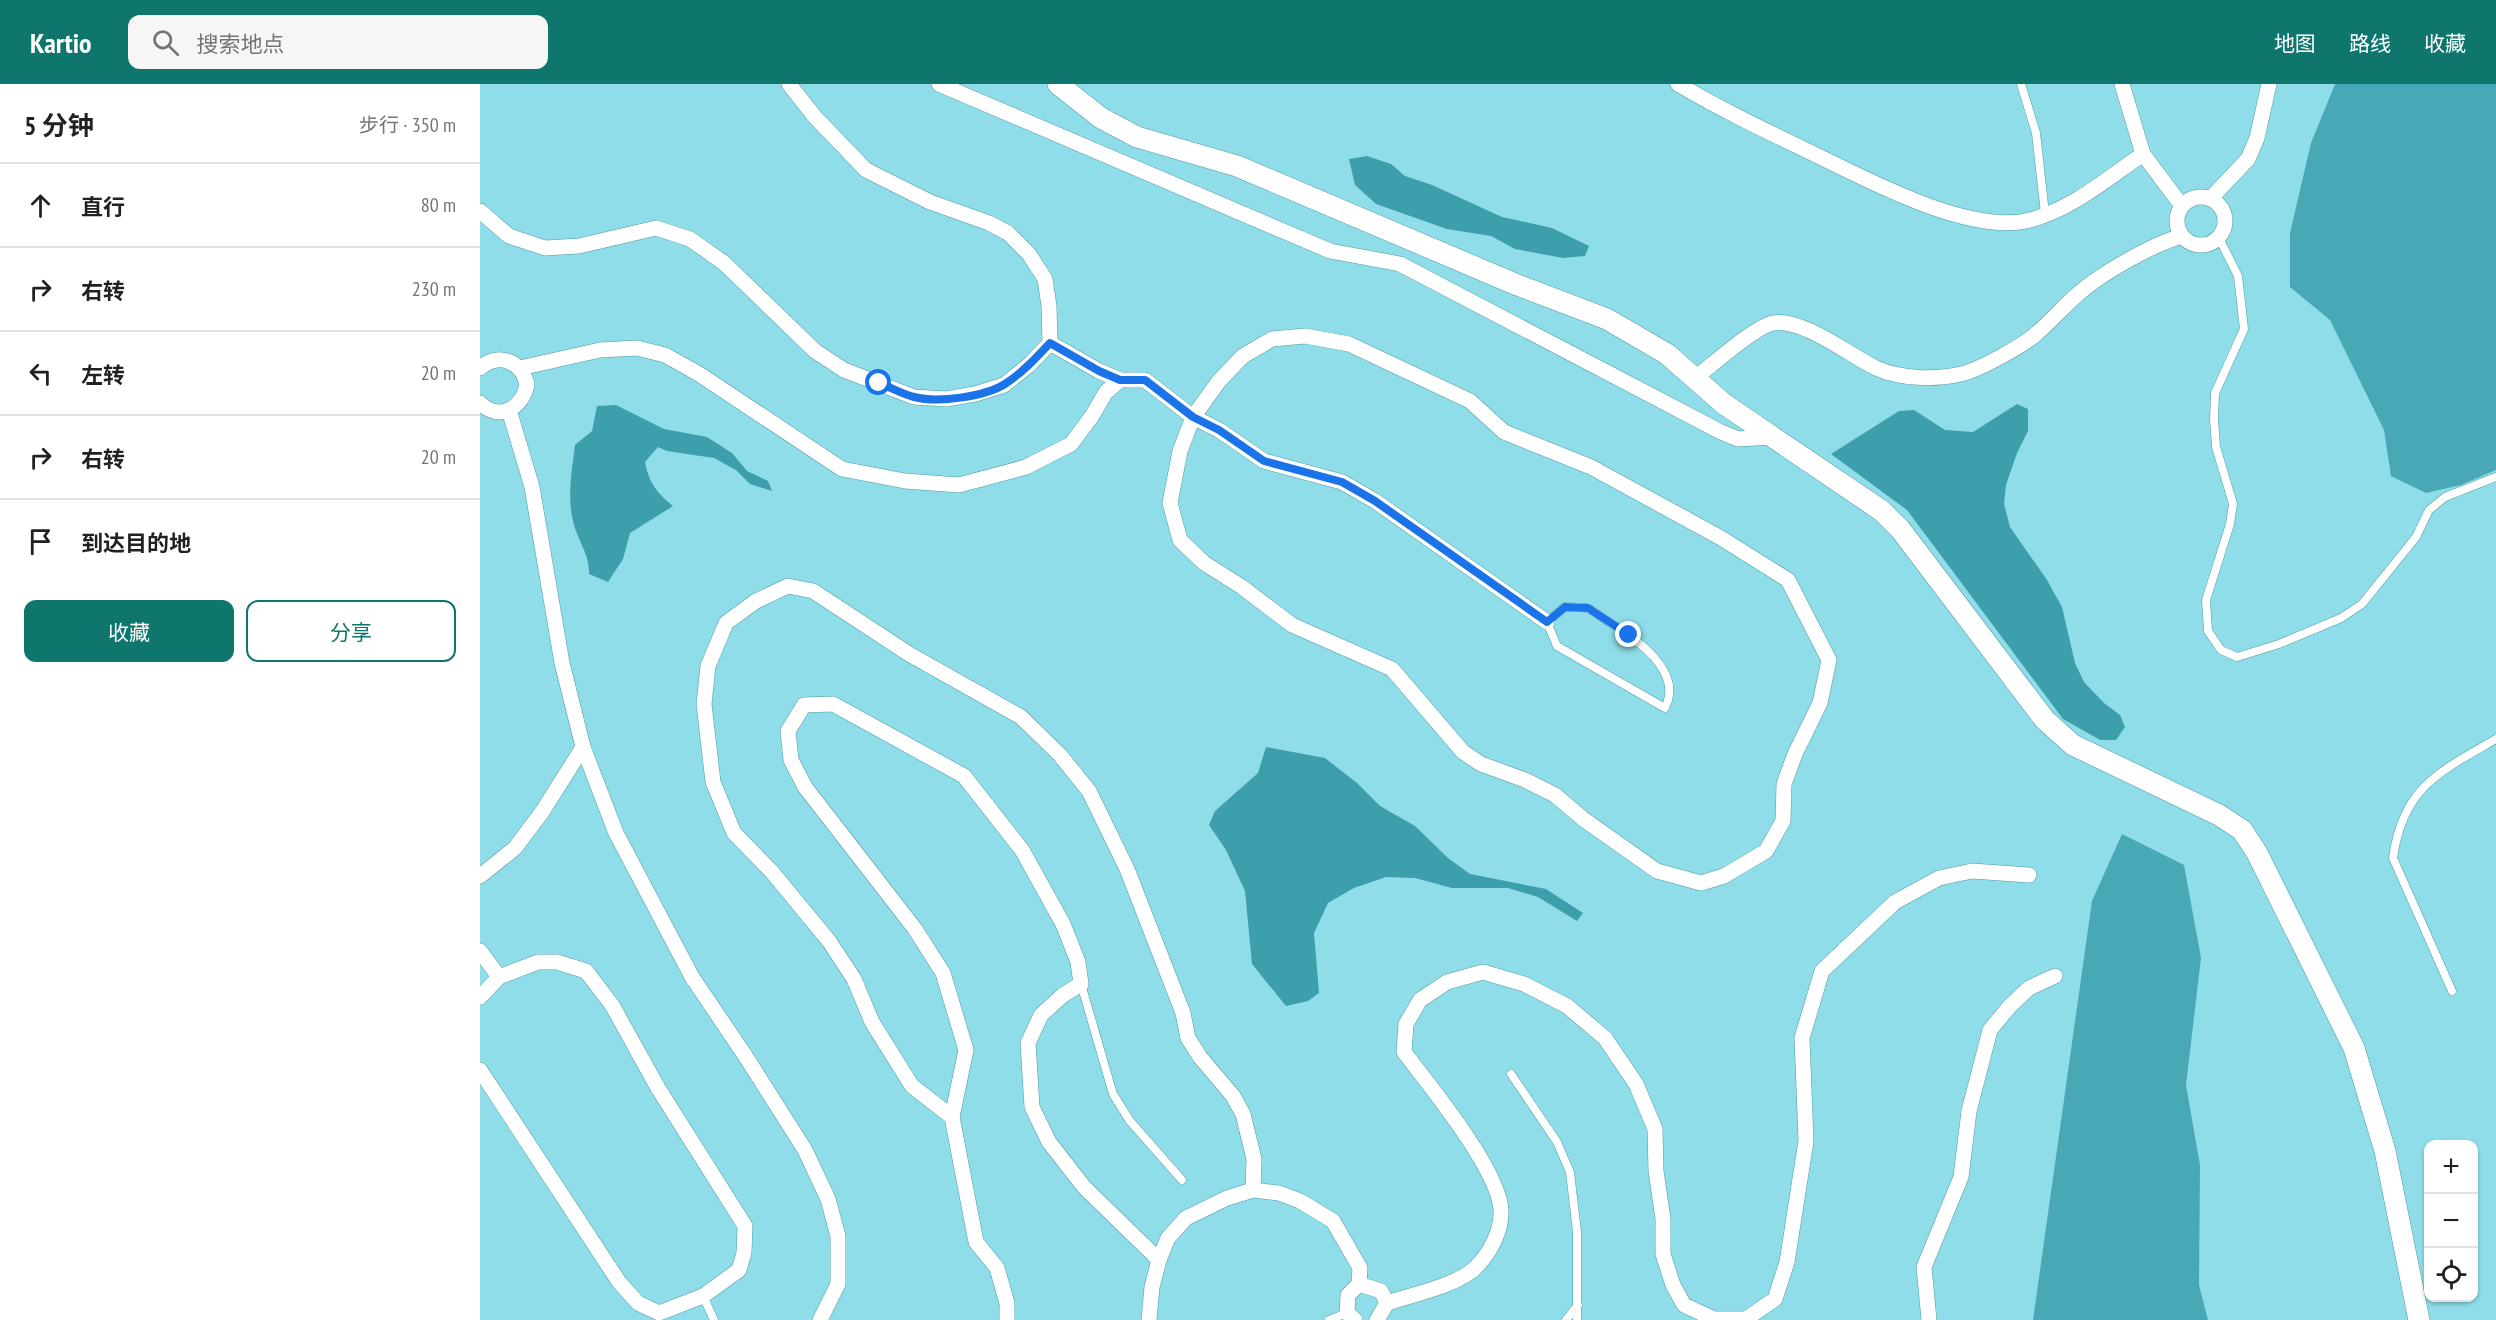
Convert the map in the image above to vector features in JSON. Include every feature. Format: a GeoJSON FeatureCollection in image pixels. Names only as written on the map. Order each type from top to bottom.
{"type":"FeatureCollection","features":[{"type":"Feature","properties":{"kind":"street"},"geometry":{"type":"LineString","coordinates":[[480,211],[509,236],[545,248],[579,246],[656,228],[690,238],[724,263],[815,351],[844,370],[914,397],[946,399],[975,394],[1004,385],[1029,365],[1050,343],[1049,306],[1045,279],[1029,254],[1008,233],[989,223],[930,202],[866,170],[815,117],[789,84]]}},
{"type":"Feature","properties":{"kind":"street"},"geometry":{"type":"LineString","coordinates":[[939,84],[1330,251],[1400,264],[1721,432],[1738,439],[1772,437]]}},
{"type":"Feature","properties":{"kind":"street"},"geometry":{"type":"LineString","coordinates":[[1058,84],[1101,118],[1137,137],[1237,166],[1515,284],[1606,319],[1667,354],[1724,404],[1881,511],[1900,529],[2039,712],[2073,745],[2219,815],[2242,830],[2257,853],[2354,1048],[2385,1151],[2419,1320]]}},
{"type":"Feature","properties":{"kind":"street"},"geometry":{"type":"LineString","coordinates":[[1678,84],[1719,108],[1909,200],[1992,223],[2029,220],[2045,214],[2086,194],[2143,154]]}},
{"type":"Feature","properties":{"kind":"street"},"geometry":{"type":"LineString","coordinates":[[2122,84],[2143,154],[2182,206]]}},
{"type":"Feature","properties":{"kind":"street"},"geometry":{"type":"LineString","coordinates":[[2211,198],[2248,159],[2257,138],[2269,84]]}},
{"type":"Feature","properties":{"kind":"street"},"geometry":{"type":"LineString","coordinates":[[2195,197],[2211,198],[2223,208],[2226,224],[2219,238],[2204,245],[2196,245],[2182,236],[2177,221],[2182,206],[2195,197]]}},
{"type":"Feature","properties":{"kind":"street"},"geometry":{"type":"LineString","coordinates":[[1695,378],[1752,334],[1772,323],[1799,326],[1878,369],[1925,379],[1962,374],[1986,364],[2035,335],[2081,291],[2115,269],[2167,241],[2182,236]]}},
{"type":"Feature","properties":{"kind":"street"},"geometry":{"type":"LineString","coordinates":[[1305,336],[1348,344],[1470,401],[1504,432],[1591,467],[1721,538],[1788,580],[1829,660],[1820,703],[1795,754],[1784,784],[1783,821],[1766,851],[1724,876],[1701,883],[1657,871],[1582,818],[1555,795],[1525,780],[1480,764],[1463,752],[1392,669],[1292,625],[1242,587],[1204,563],[1180,540],[1170,503],[1180,451],[1193,417],[1219,381],[1243,356],[1272,339],[1305,336]]}},
{"type":"Feature","properties":{"kind":"street"},"geometry":{"type":"LineString","coordinates":[[1050,343],[1099,371],[1120,380],[1145,380],[1193,417],[1219,430],[1264,461],[1342,482],[1375,501],[1547,622]]}},
{"type":"Feature","properties":{"kind":"street"},"geometry":{"type":"LineString","coordinates":[[520,368],[600,350],[638,348],[647,350],[665,355],[699,374],[842,469],[905,481],[960,485],[1026,467],[1071,444],[1092,417],[1106,392],[1120,380]]}},
{"type":"Feature","properties":{"kind":"street"},"geometry":{"type":"LineString","coordinates":[[480,368],[495,359],[504,359],[520,368],[526,384],[521,402],[509,410],[498,412],[480,403]]}},
{"type":"Feature","properties":{"kind":"street"},"geometry":{"type":"LineString","coordinates":[[509,410],[532,487],[562,663],[583,747],[616,832],[692,977],[805,1150],[828,1199],[838,1236],[838,1284],[820,1320]]}},
{"type":"Feature","properties":{"kind":"street"},"geometry":{"type":"LineString","coordinates":[[952,1117],[912,1086],[872,1022],[854,979],[829,941],[772,872],[734,833],[713,782],[704,704],[708,666],[726,623],[756,601],[788,586],[813,591],[909,654],[1020,717],[1060,755],[1089,791],[1127,869],[1183,1013],[1188,1038],[1200,1057],[1233,1095],[1243,1114],[1254,1159],[1253,1190]]}},
{"type":"Feature","properties":{"kind":"street"},"geometry":{"type":"LineString","coordinates":[[1007,1320],[1007,1303],[997,1268],[976,1242],[952,1117],[966,1050],[944,973],[915,929],[805,787],[791,760],[788,731],[804,705],[833,704],[964,776],[1022,850],[1063,924],[1078,963],[1081,984],[1063,995],[1041,1015],[1028,1043],[1032,1107],[1049,1142],[1084,1187],[1159,1260]]}},
{"type":"Feature","properties":{"kind":"street"},"geometry":{"type":"LineString","coordinates":[[480,876],[515,848],[542,812],[583,747]]}},
{"type":"Feature","properties":{"kind":"street"},"geometry":{"type":"LineString","coordinates":[[1377,1320],[1387,1303],[1444,1285],[1475,1269],[1494,1243],[1501,1211],[1495,1184],[1475,1150],[1404,1052],[1407,1024],[1420,1000],[1447,982],[1483,972],[1524,984],[1567,1006],[1605,1038],[1636,1084],[1655,1129],[1656,1171],[1663,1219],[1663,1254],[1673,1285],[1684,1305],[1714,1319],[1746,1319],[1775,1299],[1787,1262],[1806,1141],[1802,1038],[1822,971],[1895,902],[1939,878],[1972,871],[2029,875]]}},
{"type":"Feature","properties":{"kind":"street"},"geometry":{"type":"LineString","coordinates":[[480,951],[498,977]]}},
{"type":"Feature","properties":{"kind":"street"},"geometry":{"type":"LineString","coordinates":[[480,997],[498,977],[538,962],[557,962],[586,971],[612,1005],[658,1088],[745,1226],[744,1253],[739,1270],[704,1296],[659,1313],[638,1303],[619,1282],[480,1070]]}},
{"type":"Feature","properties":{"kind":"street"},"geometry":{"type":"LineString","coordinates":[[1929,1320],[1924,1267],[1961,1177],[1969,1112],[1990,1030],[2009,1006],[2029,988],[2055,976]]}},
{"type":"Feature","properties":{"kind":"street"},"geometry":{"type":"LineString","coordinates":[[1149,1320],[1152,1287],[1168,1238],[1186,1218],[1227,1198],[1253,1190],[1279,1193],[1300,1201],[1333,1221],[1360,1268],[1359,1284],[1348,1295],[1351,1316]]}},
{"type":"Feature","properties":{"kind":"street"},"geometry":{"type":"LineString","coordinates":[[1359,1284],[1381,1290],[1387,1303]]}},
{"type":"Feature","properties":{"kind":"lane"},"geometry":{"type":"LineString","coordinates":[[2021,84],[2036,133],[2045,214]]}},
{"type":"Feature","properties":{"kind":"lane"},"geometry":{"type":"LineString","coordinates":[[2219,238],[2238,276],[2244,329],[2215,393],[2216,447],[2234,504],[2206,600],[2208,630],[2221,650],[2237,657],[2279,644],[2341,618],[2362,604],[2416,537],[2429,510],[2445,497],[2496,477]]}},
{"type":"Feature","properties":{"kind":"lane"},"geometry":{"type":"LineString","coordinates":[[1565,607],[1588,608],[1629,635],[1658,660],[1668,682],[1669,700],[1665,708],[1557,646],[1547,622],[1565,607]]}},
{"type":"Feature","properties":{"kind":"lane"},"geometry":{"type":"LineString","coordinates":[[2452,991],[2393,858],[2396,837],[2409,805],[2436,774],[2496,739]]}},
{"type":"Feature","properties":{"kind":"lane"},"geometry":{"type":"LineString","coordinates":[[1081,984],[1113,1094],[1130,1120],[1182,1180]]}},
{"type":"Feature","properties":{"kind":"lane"},"geometry":{"type":"LineString","coordinates":[[1511,1074],[1557,1142],[1570,1173],[1577,1232],[1577,1320]]}},
{"type":"Feature","properties":{"kind":"lane"},"geometry":{"type":"LineString","coordinates":[[704,1296],[714,1320]]}},
{"type":"Feature","properties":{"kind":"lane"},"geometry":{"type":"LineString","coordinates":[[1566,1320],[1578,1303]]}},
{"type":"Feature","properties":{"kind":"lane"},"geometry":{"type":"LineString","coordinates":[[1329,1320],[1351,1316]]}},
{"type":"Feature","properties":{"kind":"shaded area"},"geometry":{"type":"Polygon","coordinates":[[[2335,84],[2496,84],[2496,470],[2461,485],[2426,493],[2391,476],[2384,430],[2330,320],[2290,287],[2290,233],[2311,143],[2335,84]]]}},
{"type":"Feature","properties":{"kind":"shaded area"},"geometry":{"type":"Polygon","coordinates":[[[1367,156],[1391,164],[1405,176],[1432,185],[1502,217],[1552,228],[1589,246],[1585,256],[1563,258],[1515,249],[1491,236],[1447,229],[1376,204],[1355,185],[1349,159],[1367,156]]]}},
{"type":"Feature","properties":{"kind":"shaded area"},"geometry":{"type":"Polygon","coordinates":[[[2017,404],[2028,409],[2028,431],[2017,453],[2006,485],[2004,504],[2010,527],[2047,580],[2062,607],[2075,663],[2084,682],[2104,703],[2120,715],[2125,727],[2116,740],[2100,740],[2063,719],[1907,510],[1831,454],[1899,411],[1914,410],[1945,430],[1973,432],[2017,404]]]}},
{"type":"Feature","properties":{"kind":"shaded area"},"geometry":{"type":"Polygon","coordinates":[[[616,405],[664,429],[707,437],[732,453],[747,471],[768,481],[772,491],[750,484],[736,470],[714,458],[667,451],[658,447],[645,462],[654,487],[673,506],[630,533],[623,559],[608,582],[589,574],[585,553],[571,512],[575,445],[592,431],[597,406],[616,405]]]}},
{"type":"Feature","properties":{"kind":"shaded area"},"geometry":{"type":"Polygon","coordinates":[[[1266,747],[1325,758],[1357,783],[1380,806],[1415,826],[1448,858],[1470,874],[1546,889],[1583,913],[1577,921],[1538,897],[1508,888],[1452,888],[1415,878],[1386,877],[1354,888],[1328,903],[1314,933],[1319,993],[1308,1001],[1286,1006],[1252,964],[1245,891],[1226,850],[1209,825],[1215,811],[1258,773],[1266,747]]]}},
{"type":"Feature","properties":{"kind":"shaded area"},"geometry":{"type":"Polygon","coordinates":[[[2122,834],[2184,865],[2201,958],[2186,1085],[2200,1165],[2199,1285],[2208,1320],[2033,1320],[2092,901],[2122,834]]]}},
{"type":"Feature","properties":{"kind":"route"},"geometry":{"type":"LineString","coordinates":[[879,383],[914,397],[946,399],[975,394],[1004,385],[1029,365],[1050,343],[1099,371],[1120,380],[1145,380],[1193,417],[1219,430],[1264,461],[1342,482],[1375,501],[1547,622],[1565,607],[1588,608],[1629,635]]}}]}
